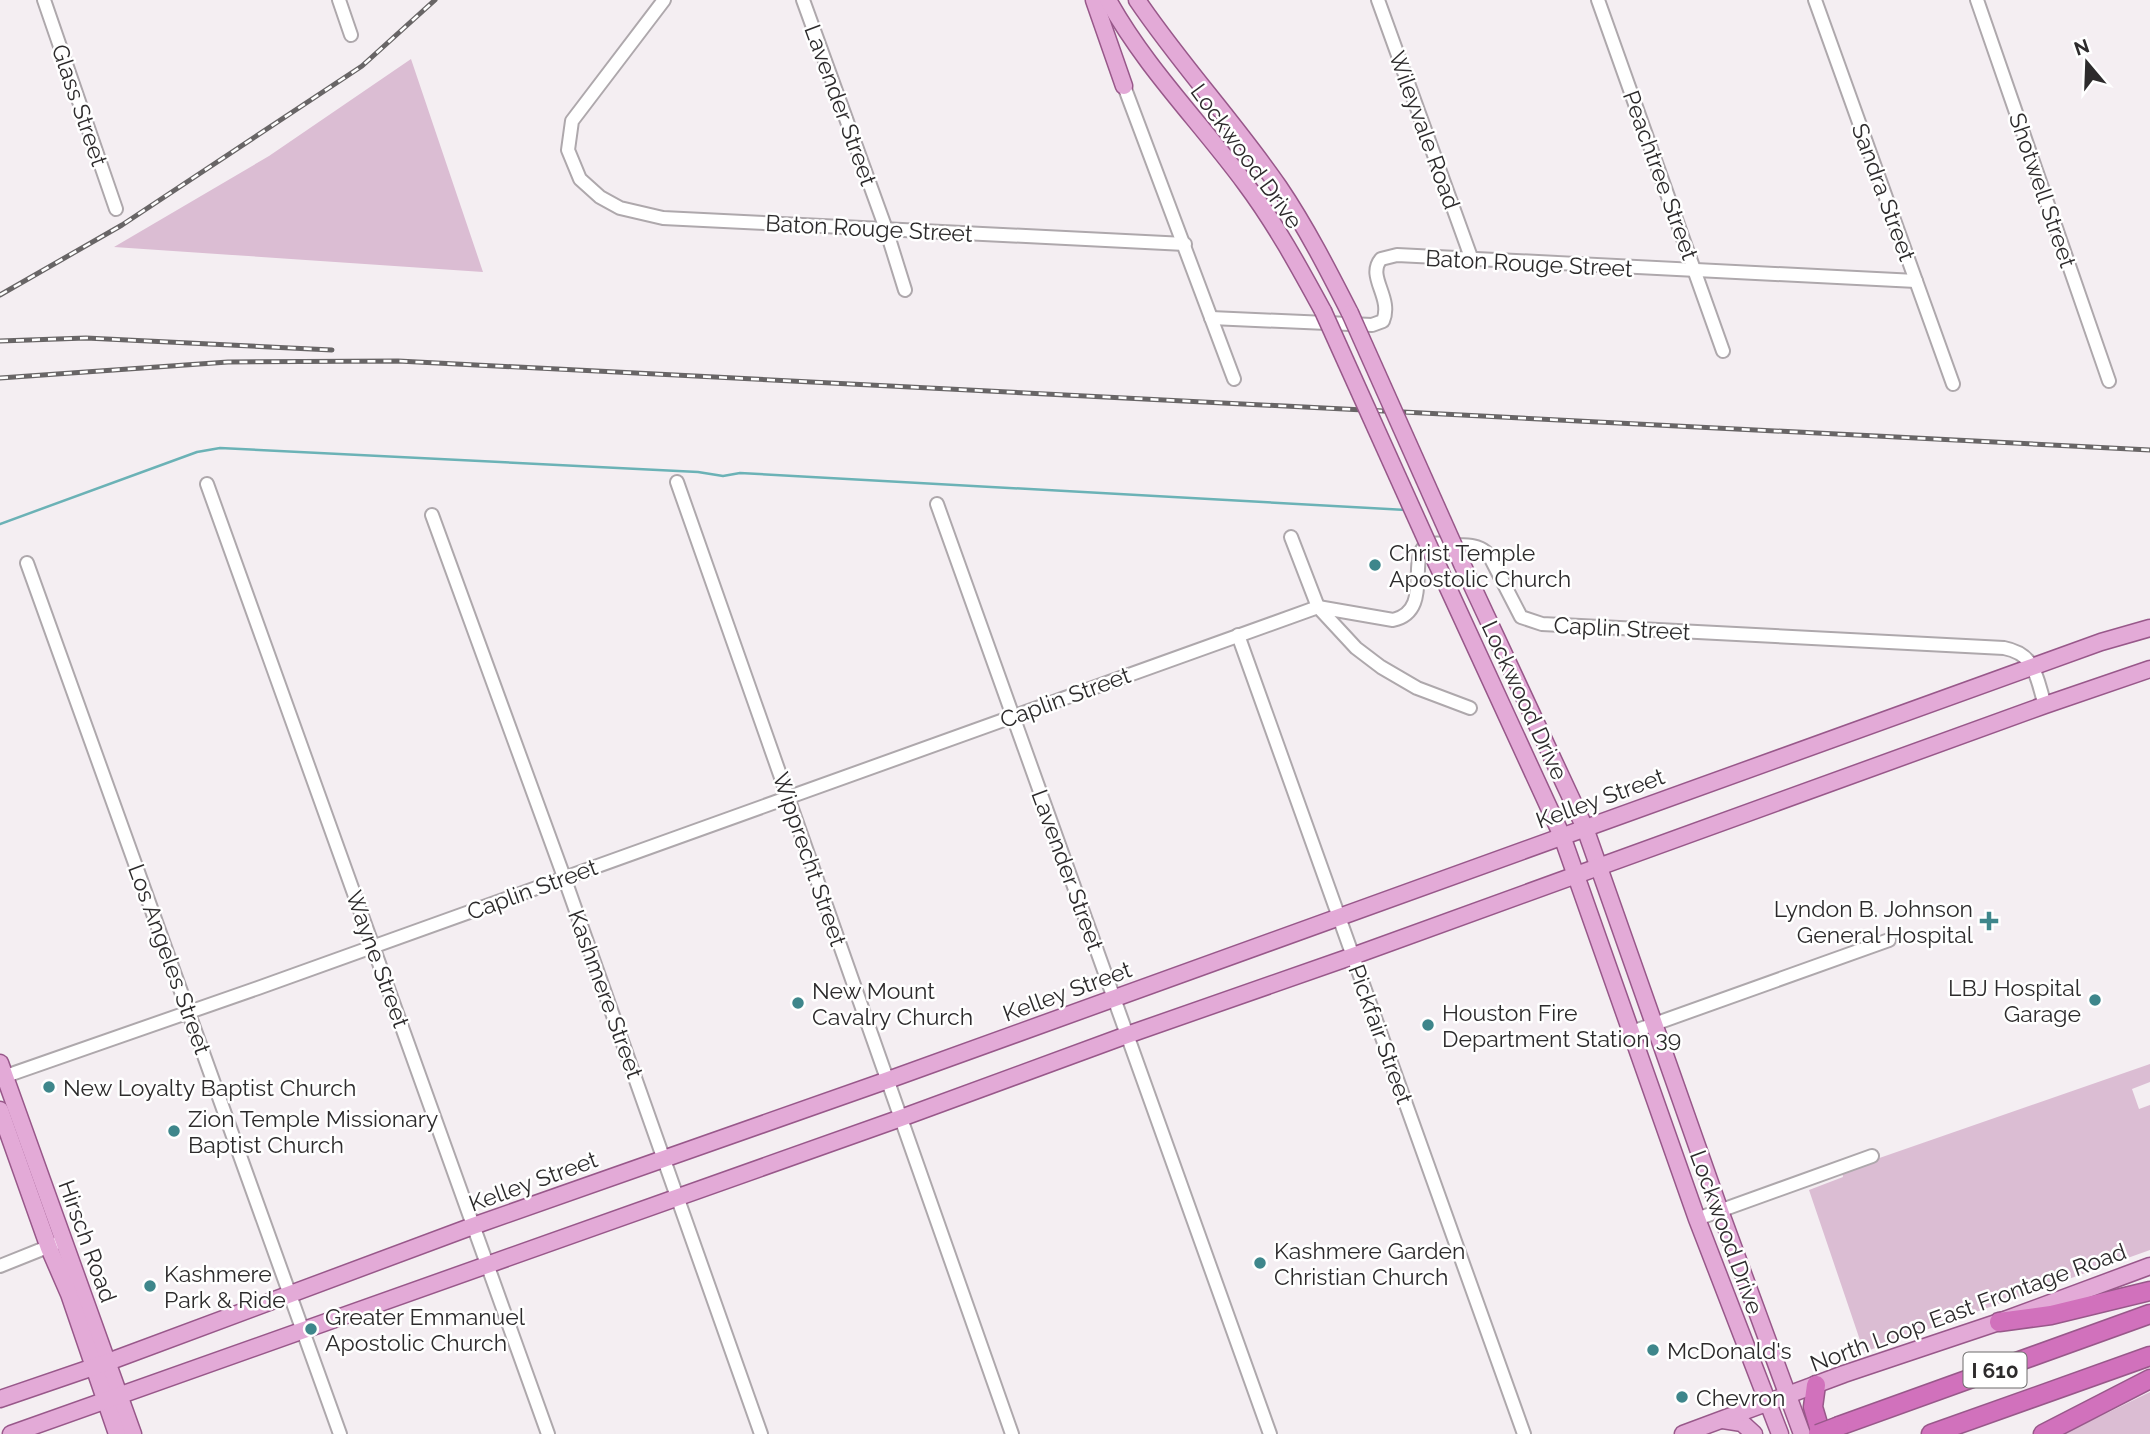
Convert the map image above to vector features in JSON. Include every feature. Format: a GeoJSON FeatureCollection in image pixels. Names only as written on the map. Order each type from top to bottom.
{"type":"FeatureCollection","features":[{"type":"Feature","properties":{"kind":"highway"},"geometry":{"type":"LineString","coordinates":[[1999,1322],[2051,1315],[2150,1291]]}},
{"type":"Feature","properties":{"kind":"highway","name":"I 610"},"geometry":{"type":"LineString","coordinates":[[1819,1434],[2150,1314]]}},
{"type":"Feature","properties":{"kind":"highway","name":"I 610"},"geometry":{"type":"LineString","coordinates":[[1931,1434],[2150,1356]]}},
{"type":"Feature","properties":{"kind":"highway"},"geometry":{"type":"LineString","coordinates":[[2043,1434],[2150,1379]]}},
{"type":"Feature","properties":{"kind":"highway"},"geometry":{"type":"LineString","coordinates":[[1816,1385],[1813,1407],[1819,1434]]}},
{"type":"Feature","properties":{"kind":"main road"},"geometry":{"type":"LineString","coordinates":[[1094,0],[1124,86]]}},
{"type":"Feature","properties":{"kind":"main road","name":"Lockwood Drive"},"geometry":{"type":"LineString","coordinates":[[1108,0],[1149,64],[1246,184],[1297,264],[1323,311],[1562,836],[1697,1219],[1780,1434]]}},
{"type":"Feature","properties":{"kind":"main road"},"geometry":{"type":"LineString","coordinates":[[1120,20],[1135,13],[1139,2]]}},
{"type":"Feature","properties":{"kind":"main road","name":"Lockwood Drive"},"geometry":{"type":"LineString","coordinates":[[1139,2],[1158,31],[1278,186],[1315,244],[1350,313],[1462,565],[1585,828],[1720,1212],[1802,1434]]}},
{"type":"Feature","properties":{"kind":"main road"},"geometry":{"type":"LineString","coordinates":[[1124,86],[1136,68],[1149,64]]}},
{"type":"Feature","properties":{"kind":"main road","name":"Kelley Street"},"geometry":{"type":"LineString","coordinates":[[0,1399],[473,1226],[888,1080],[2032,667],[2150,628]]}},
{"type":"Feature","properties":{"kind":"main road"},"geometry":{"type":"LineString","coordinates":[[11,1434],[304,1332],[2045,705],[2150,670]]}},
{"type":"Feature","properties":{"kind":"main road","name":"Hirsch Road"},"geometry":{"type":"LineString","coordinates":[[2,1072],[6,1119],[49,1248],[100,1364]]}},
{"type":"Feature","properties":{"kind":"main road","name":"Hirsch Road"},"geometry":{"type":"LineString","coordinates":[[6,1119],[65,1242],[112,1399],[117,1434]]}},
{"type":"Feature","properties":{"kind":"main road","name":"North Loop East Frontage Road"},"geometry":{"type":"LineString","coordinates":[[1684,1434],[2150,1266]]}},
{"type":"Feature","properties":{"kind":"main road"},"geometry":{"type":"LineString","coordinates":[[1728,1418],[1743,1406],[1758,1378]]}},
{"type":"Feature","properties":{"kind":"main road","name":"Hirsch Road"},"geometry":{"type":"LineString","coordinates":[[112,1399],[134,1434]]}},
{"type":"Feature","properties":{"kind":"main road"},"geometry":{"type":"LineString","coordinates":[[1728,1418],[1742,1423],[1754,1434]]}},
{"type":"Feature","properties":{"kind":"street","name":"Glass Street"},"geometry":{"type":"LineString","coordinates":[[44,0],[116,209]]}},
{"type":"Feature","properties":{"kind":"street"},"geometry":{"type":"LineString","coordinates":[[340,0],[351,35]]}},
{"type":"Feature","properties":{"kind":"street","name":"Baton Rouge Street"},"geometry":{"type":"LineString","coordinates":[[664,0],[572,121],[568,150],[580,179],[600,197],[620,208],[660,218],[1185,244]]}},
{"type":"Feature","properties":{"kind":"street","name":"Lavender Street"},"geometry":{"type":"LineString","coordinates":[[803,0],[886,229],[905,290]]}},
{"type":"Feature","properties":{"kind":"street","name":"Wileyvale Road"},"geometry":{"type":"LineString","coordinates":[[1378,0],[1472,260]]}},
{"type":"Feature","properties":{"kind":"street","name":"Peachtree Street"},"geometry":{"type":"LineString","coordinates":[[1598,0],[1723,351]]}},
{"type":"Feature","properties":{"kind":"street","name":"Sandra Street"},"geometry":{"type":"LineString","coordinates":[[1815,0],[1954,384]]}},
{"type":"Feature","properties":{"kind":"street","name":"Shotwell Street"},"geometry":{"type":"LineString","coordinates":[[1977,0],[2109,381]]}},
{"type":"Feature","properties":{"kind":"street"},"geometry":{"type":"LineString","coordinates":[[1124,86],[1234,379]]}},
{"type":"Feature","properties":{"kind":"street","name":"Baton Rouge Street"},"geometry":{"type":"LineString","coordinates":[[1212,318],[1371,325],[1383,321],[1386,304],[1375,272],[1376,265],[1381,258],[1397,256],[1916,281]]}},
{"type":"Feature","properties":{"kind":"street","name":"Wipprecht Street"},"geometry":{"type":"LineString","coordinates":[[677,482],[1012,1434]]}},
{"type":"Feature","properties":{"kind":"street","name":"Wayne Street"},"geometry":{"type":"LineString","coordinates":[[208,484],[548,1434]]}},
{"type":"Feature","properties":{"kind":"street","name":"Lavender Street"},"geometry":{"type":"LineString","coordinates":[[937,504],[1270,1434]]}},
{"type":"Feature","properties":{"kind":"street","name":"Kashmere Street"},"geometry":{"type":"LineString","coordinates":[[432,515],[564,877],[761,1434]]}},
{"type":"Feature","properties":{"kind":"street"},"geometry":{"type":"LineString","coordinates":[[1291,537],[1318,607],[1356,648],[1381,667],[1418,688],[1470,708]]}},
{"type":"Feature","properties":{"kind":"street","name":"Caplin Street"},"geometry":{"type":"LineString","coordinates":[[2,1072],[189,1012],[1318,607],[1393,620],[1399,618],[1409,612],[1416,602],[1419,561],[1423,548],[1431,544],[1475,546],[1483,549],[1489,555],[1521,617],[1542,624],[2004,648],[2024,654],[2032,667]]}},
{"type":"Feature","properties":{"kind":"street","name":"Los Angeles Street"},"geometry":{"type":"LineString","coordinates":[[27,563],[340,1434]]}},
{"type":"Feature","properties":{"kind":"street","name":"Pickfair Street"},"geometry":{"type":"LineString","coordinates":[[1238,635],[1524,1434]]}},
{"type":"Feature","properties":{"kind":"street"},"geometry":{"type":"LineString","coordinates":[[2032,667],[2045,705]]}},
{"type":"Feature","properties":{"kind":"street"},"geometry":{"type":"LineString","coordinates":[[1632,1032],[1889,940]]}},
{"type":"Feature","properties":{"kind":"street"},"geometry":{"type":"LineString","coordinates":[[1697,1219],[1872,1156]]}},
{"type":"Feature","properties":{"kind":"street"},"geometry":{"type":"LineString","coordinates":[[0,1266],[65,1242]]}},
{"type":"Feature","properties":{"kind":"shaded area"},"geometry":{"type":"Polygon","coordinates":[[[411,59],[483,272],[114,247],[269,156],[411,59]]]}},
{"type":"Feature","properties":{"kind":"shaded area"},"geometry":{"type":"Polygon","coordinates":[[[2150,1064],[2150,1082],[2132,1089],[2139,1109],[2150,1105],[2150,1250],[1864,1352],[1809,1190],[1843,1177],[1842,1171],[2150,1064]]]}},
{"type":"Feature","properties":{"kind":"shaded area"},"geometry":{"type":"Polygon","coordinates":[[[2150,1392],[2150,1434],[2064,1434],[2150,1392]]]}},
{"type":"Feature","properties":{"kind":"waterway"},"geometry":{"type":"LineString","coordinates":[[0,524],[197,452],[220,448],[698,472],[723,476],[740,473],[1406,510]]}},
{"type":"Feature","properties":{"kind":"railway"},"geometry":{"type":"LineString","coordinates":[[0,295],[122,225],[362,66],[435,0]]}},
{"type":"Feature","properties":{"kind":"railway"},"geometry":{"type":"LineString","coordinates":[[0,341],[86,338],[332,350]]}},
{"type":"Feature","properties":{"kind":"railway"},"geometry":{"type":"LineString","coordinates":[[0,378],[228,362],[398,361],[2150,450]]}},
{"type":"Feature","properties":{"kind":"place","name":"Christ Temple Apostolic Church"},"geometry":{"type":"Point","coordinates":[1375,565]}},
{"type":"Feature","properties":{"kind":"place","name":"Lyndon B. Johnson General Hospital"},"geometry":{"type":"Point","coordinates":[1989,921]}},
{"type":"Feature","properties":{"kind":"place","name":"LBJ Hospital Garage"},"geometry":{"type":"Point","coordinates":[2095,1000]}},
{"type":"Feature","properties":{"kind":"place","name":"New Mount Cavalry Church"},"geometry":{"type":"Point","coordinates":[798,1003]}},
{"type":"Feature","properties":{"kind":"place","name":"Houston Fire Department Station 39"},"geometry":{"type":"Point","coordinates":[1428,1025]}},
{"type":"Feature","properties":{"kind":"place","name":"New Loyalty Baptist Church"},"geometry":{"type":"Point","coordinates":[49,1087]}},
{"type":"Feature","properties":{"kind":"place","name":"Zion Temple Missionary Baptist Church"},"geometry":{"type":"Point","coordinates":[174,1131]}},
{"type":"Feature","properties":{"kind":"place","name":"Kashmere Garden Christian Church"},"geometry":{"type":"Point","coordinates":[1260,1263]}},
{"type":"Feature","properties":{"kind":"place","name":"Kashmere Park & Ride"},"geometry":{"type":"Point","coordinates":[150,1286]}},
{"type":"Feature","properties":{"kind":"place","name":"Greater Emmanuel Apostolic Church"},"geometry":{"type":"Point","coordinates":[311,1329]}},
{"type":"Feature","properties":{"kind":"place","name":"McDonald's"},"geometry":{"type":"Point","coordinates":[1653,1350]}},
{"type":"Feature","properties":{"kind":"place","name":"Chevron"},"geometry":{"type":"Point","coordinates":[1682,1397]}}]}
